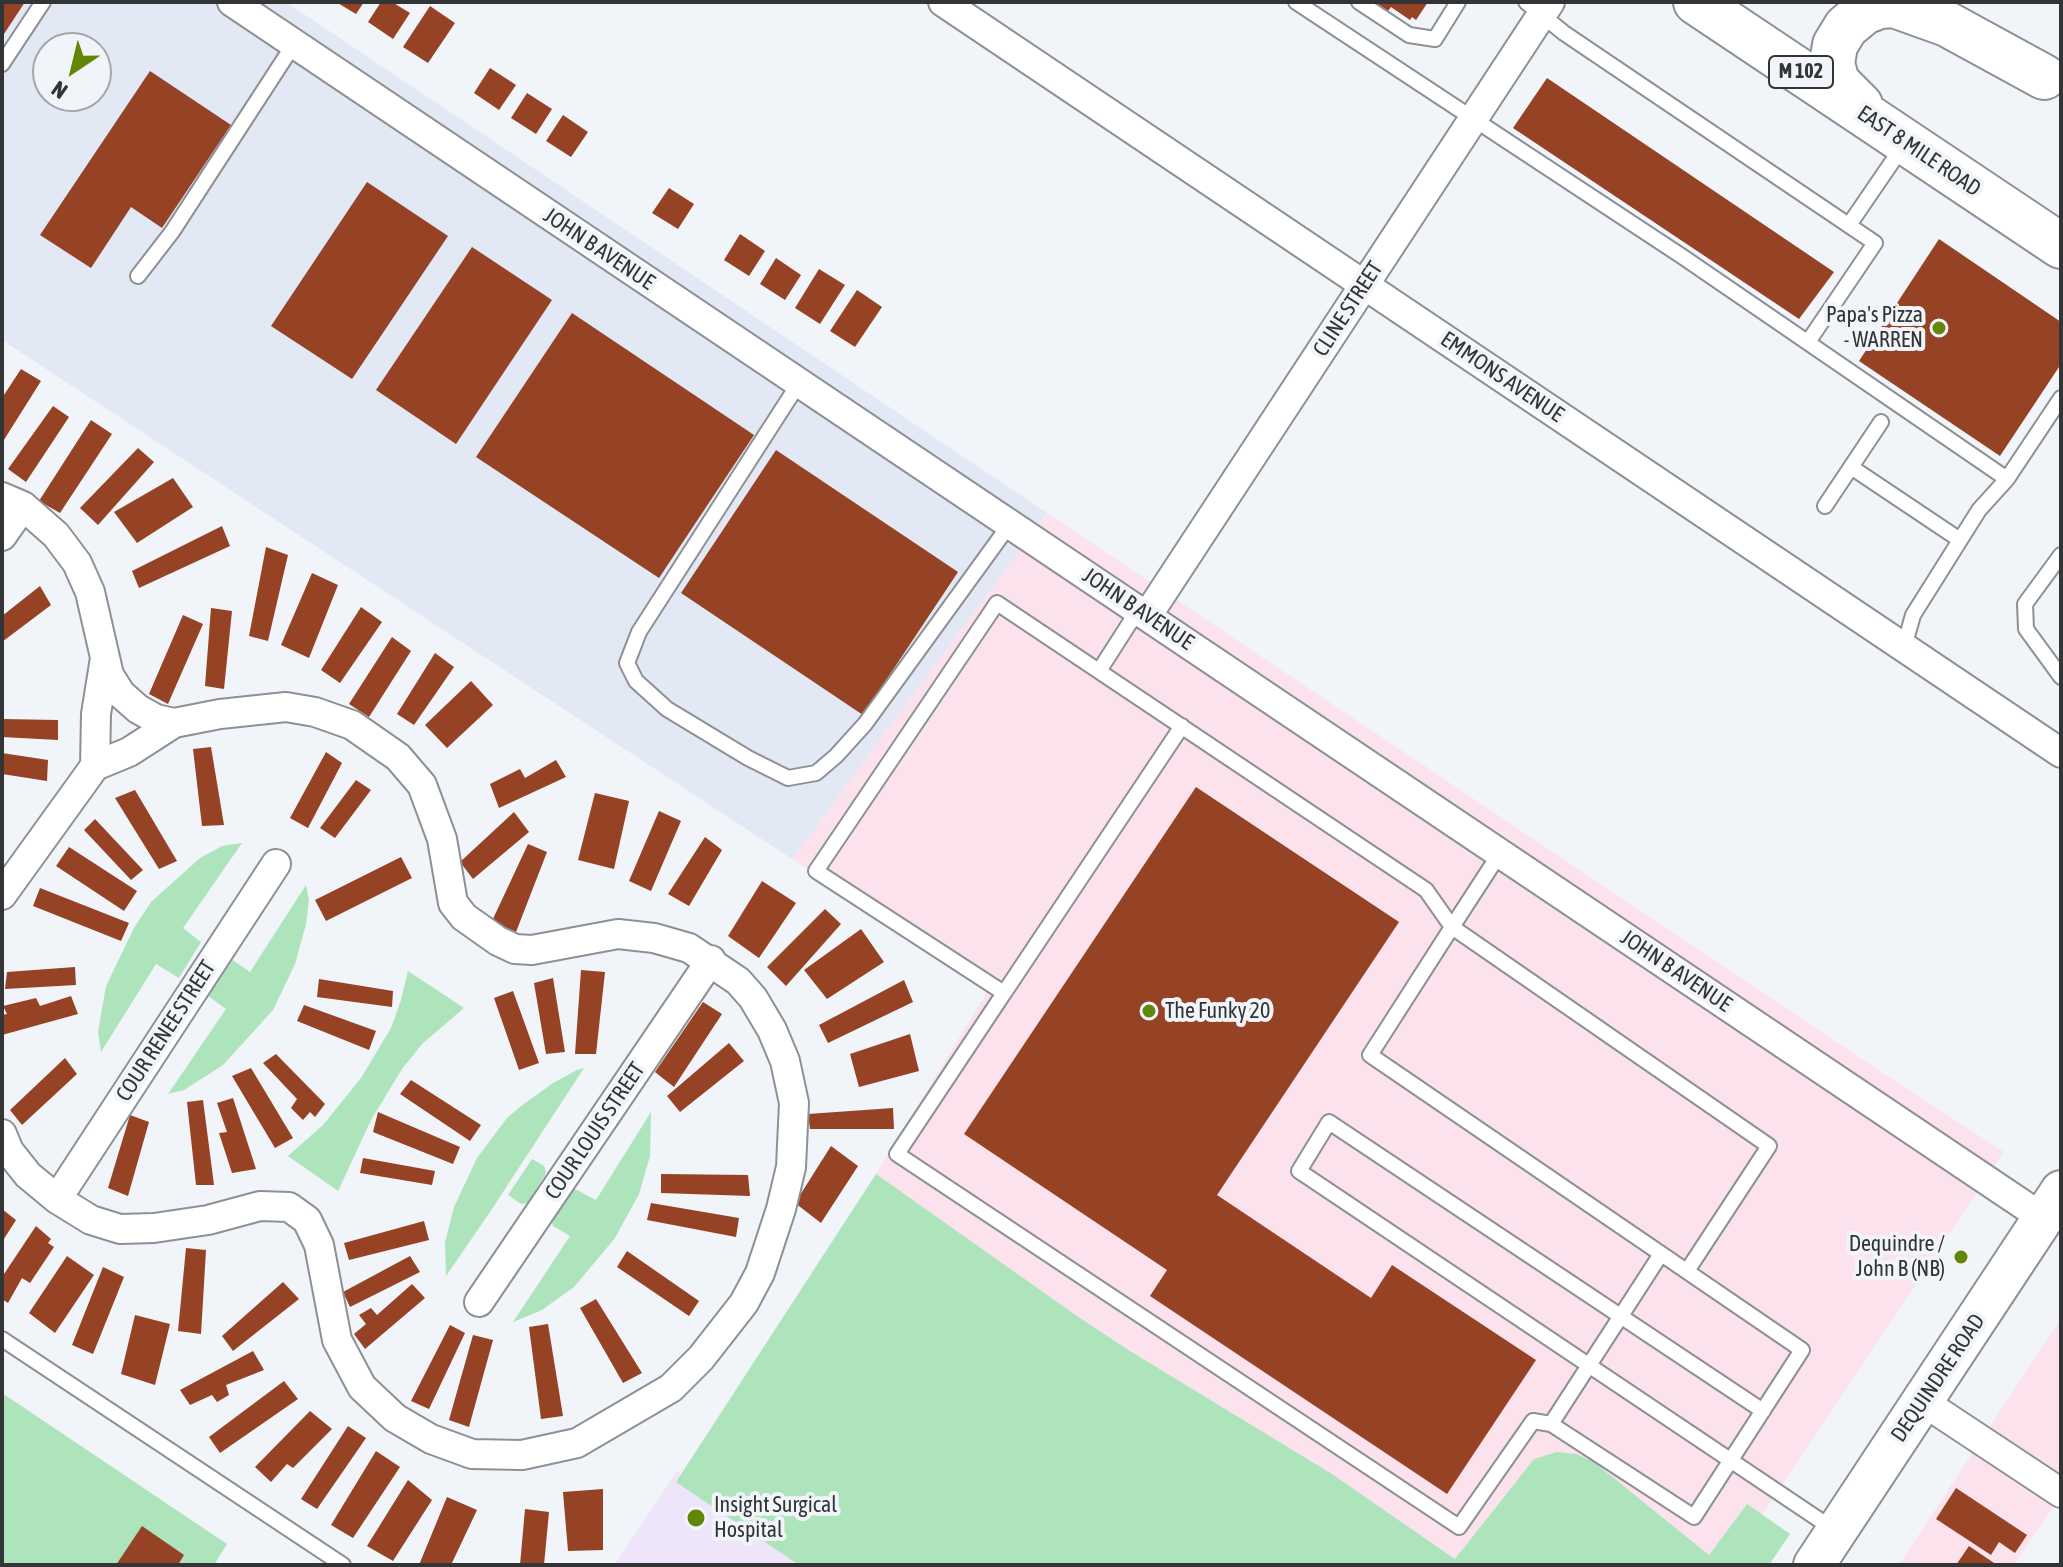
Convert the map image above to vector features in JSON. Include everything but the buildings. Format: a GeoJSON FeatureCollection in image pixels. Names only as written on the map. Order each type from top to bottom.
{"type":"FeatureCollection","features":[{"type":"Feature","properties":{"kind":"highway","name":"EAST 8 MILE ROAD"},"geometry":{"type":"LineString","coordinates":[[1696,2],[2061,246]]}},
{"type":"Feature","properties":{"kind":"highway"},"geometry":{"type":"LineString","coordinates":[[1934,2],[2055,82]]}},
{"type":"Feature","properties":{"kind":"highway"},"geometry":{"type":"LineString","coordinates":[[1905,142],[1864,110],[1837,82],[1834,73],[1835,45],[1846,27],[1864,12],[1894,5],[1923,15],[1947,24],[2055,82]]}},
{"type":"Feature","properties":{"kind":"main road","name":"DEQUINDRE ROAD"},"geometry":{"type":"LineString","coordinates":[[1814,1565],[2052,1204]]}},
{"type":"Feature","properties":{"kind":"street","name":"EMMONS AVENUE"},"geometry":{"type":"LineString","coordinates":[[943,2],[2061,753]]}},
{"type":"Feature","properties":{"kind":"street","name":"JOHN B AVENUE"},"geometry":{"type":"LineString","coordinates":[[250,7],[294,44],[1500,853],[2052,1204]]}},
{"type":"Feature","properties":{"kind":"street","name":"CLINE STREET"},"geometry":{"type":"LineString","coordinates":[[1143,613],[1365,285],[1474,118],[1539,7]]}},
{"type":"Feature","properties":{"kind":"street"},"geometry":{"type":"LineString","coordinates":[[2,536],[12,501],[56,535],[77,563],[95,610],[109,675],[121,694],[138,709],[156,719],[174,723],[286,707],[315,712],[352,725],[398,757],[422,785],[434,814],[442,839],[453,903],[464,917],[498,941],[515,949],[532,950],[618,934],[654,938],[689,948],[711,960],[738,981],[759,1008],[785,1061],[794,1103],[791,1167],[781,1209],[760,1273],[744,1303],[701,1358],[671,1388],[577,1443],[522,1455],[472,1454],[431,1439],[395,1418],[362,1387],[337,1340],[319,1245],[307,1220],[289,1207],[260,1206],[208,1220],[154,1228],[120,1229],[91,1220],[57,1199],[28,1175],[9,1151],[2,1134]]}},
{"type":"Feature","properties":{"kind":"street"},"geometry":{"type":"LineString","coordinates":[[95,766],[96,714],[105,657]]}},
{"type":"Feature","properties":{"kind":"street"},"geometry":{"type":"LineString","coordinates":[[2,895],[95,766],[129,752],[174,723]]}},
{"type":"Feature","properties":{"kind":"street","name":"COUR RENEE STREET"},"geometry":{"type":"LineString","coordinates":[[57,1199],[276,864]]}},
{"type":"Feature","properties":{"kind":"street","name":"COUR LOUIS STREET"},"geometry":{"type":"LineString","coordinates":[[479,1302],[711,960]]}},
{"type":"Feature","properties":{"kind":"street"},"geometry":{"type":"LineString","coordinates":[[1922,1401],[2061,1493]]}},
{"type":"Feature","properties":{"kind":"lane"},"geometry":{"type":"LineString","coordinates":[[2,64],[43,2]]}},
{"type":"Feature","properties":{"kind":"lane"},"geometry":{"type":"LineString","coordinates":[[1296,2],[1808,342],[2007,479]]}},
{"type":"Feature","properties":{"kind":"lane"},"geometry":{"type":"LineString","coordinates":[[1359,2],[1409,35],[1435,39],[1458,2]]}},
{"type":"Feature","properties":{"kind":"lane"},"geometry":{"type":"LineString","coordinates":[[1539,7],[1875,243],[1808,342]]}},
{"type":"Feature","properties":{"kind":"lane"},"geometry":{"type":"LineString","coordinates":[[138,276],[172,232],[294,44]]}},
{"type":"Feature","properties":{"kind":"lane"},"geometry":{"type":"LineString","coordinates":[[1849,225],[1905,142]]}},
{"type":"Feature","properties":{"kind":"lane"},"geometry":{"type":"LineString","coordinates":[[799,383],[639,632],[627,663],[636,681],[667,709],[748,758],[788,778],[816,773],[865,724],[1010,524]]}},
{"type":"Feature","properties":{"kind":"lane"},"geometry":{"type":"LineString","coordinates":[[1904,647],[1913,615],[1960,540],[1979,510],[2007,479],[2061,398]]}},
{"type":"Feature","properties":{"kind":"lane"},"geometry":{"type":"LineString","coordinates":[[1825,506],[1881,422]]}},
{"type":"Feature","properties":{"kind":"lane"},"geometry":{"type":"LineString","coordinates":[[1851,467],[1960,540]]}},
{"type":"Feature","properties":{"kind":"lane"},"geometry":{"type":"LineString","coordinates":[[2061,555],[2025,604],[2026,629],[2061,677]]}},
{"type":"Feature","properties":{"kind":"lane"},"geometry":{"type":"LineString","coordinates":[[1004,993],[816,871],[997,603],[1426,890],[1452,927],[1769,1146],[1687,1271]]}},
{"type":"Feature","properties":{"kind":"lane"},"geometry":{"type":"LineString","coordinates":[[1099,671],[1143,613]]}},
{"type":"Feature","properties":{"kind":"lane"},"geometry":{"type":"LineString","coordinates":[[1182,726],[897,1154],[1459,1527],[1533,1421],[1551,1424],[1694,1517],[1802,1350],[1370,1055],[1500,853]]}},
{"type":"Feature","properties":{"kind":"lane"},"geometry":{"type":"LineString","coordinates":[[1763,1411],[1329,1122],[1299,1171],[1836,1531]]}},
{"type":"Feature","properties":{"kind":"lane"},"geometry":{"type":"LineString","coordinates":[[1551,1424],[1661,1254]]}},
{"type":"Feature","properties":{"kind":"lane"},"geometry":{"type":"LineString","coordinates":[[2,1339],[343,1565]]}},
{"type":"Feature","properties":{"kind":"shaded area"},"geometry":{"type":"Polygon","coordinates":[[[2,2],[286,2],[1047,513],[792,859],[2,340],[2,2]]]}},
{"type":"Feature","properties":{"kind":"shaded area"},"geometry":{"type":"Polygon","coordinates":[[[1047,513],[2004,1152],[1760,1518],[1746,1505],[1709,1555],[1594,1462],[1504,1496],[1456,1559],[1332,1474],[1077,1316],[876,1174],[989,989],[792,859],[1047,513]]]}},
{"type":"Feature","properties":{"kind":"shaded area"},"geometry":{"type":"Polygon","coordinates":[[[2061,1318],[2061,1495],[2014,1565],[1899,1565],[2061,1318]]]}},
{"type":"Feature","properties":{"kind":"shaded area","name":"Insight Surgical Hospital"},"geometry":{"type":"Polygon","coordinates":[[[677,1471],[817,1565],[614,1565],[677,1471]]]}},
{"type":"Feature","properties":{"kind":"green space"},"geometry":{"type":"Polygon","coordinates":[[[242,843],[183,928],[201,942],[179,978],[156,964],[101,1052],[98,1032],[106,986],[134,928],[151,902],[200,858],[222,846],[242,843]]]}},
{"type":"Feature","properties":{"kind":"green space"},"geometry":{"type":"Polygon","coordinates":[[[306,885],[309,900],[306,924],[295,964],[273,1010],[223,1065],[184,1090],[168,1094],[226,1009],[204,993],[228,957],[250,972],[306,885]]]}},
{"type":"Feature","properties":{"kind":"green space"},"geometry":{"type":"Polygon","coordinates":[[[408,971],[464,1008],[422,1044],[402,1069],[371,1120],[338,1191],[288,1156],[323,1125],[361,1078],[391,1028],[408,971]]]}},
{"type":"Feature","properties":{"kind":"green space"},"geometry":{"type":"Polygon","coordinates":[[[584,1068],[446,1276],[445,1243],[454,1207],[477,1158],[507,1118],[521,1106],[553,1083],[584,1068]]]}},
{"type":"Feature","properties":{"kind":"green space"},"geometry":{"type":"Polygon","coordinates":[[[651,1112],[650,1156],[639,1194],[615,1238],[574,1287],[542,1310],[513,1322],[570,1236],[553,1226],[551,1219],[573,1188],[596,1200],[651,1112]]]}},
{"type":"Feature","properties":{"kind":"green space"},"geometry":{"type":"Polygon","coordinates":[[[532,1159],[544,1166],[546,1173],[528,1203],[521,1204],[508,1195],[532,1159]]]}},
{"type":"Feature","properties":{"kind":"green space"},"geometry":{"type":"Polygon","coordinates":[[[876,1174],[1077,1316],[1332,1474],[1455,1559],[1534,1459],[1557,1452],[1576,1454],[1594,1462],[1709,1555],[1747,1504],[1790,1534],[1769,1565],[799,1565],[676,1482],[876,1174]]]}},
{"type":"Feature","properties":{"kind":"green space"},"geometry":{"type":"Polygon","coordinates":[[[2,1393],[227,1544],[214,1565],[2,1565],[2,1393]]]}},
{"type":"Feature","properties":{"kind":"place","name":"Papa's Pizza - WARREN"},"geometry":{"type":"Point","coordinates":[1939,328]}},
{"type":"Feature","properties":{"kind":"place","name":"The Funky 20"},"geometry":{"type":"Point","coordinates":[1149,1011]}},
{"type":"Feature","properties":{"kind":"place","name":"Dequindre / John B (NB)"},"geometry":{"type":"Point","coordinates":[1961,1257]}},
{"type":"Feature","properties":{"kind":"place","name":"Insight Surgical Hospital"},"geometry":{"type":"Point","coordinates":[696,1518]}}]}
